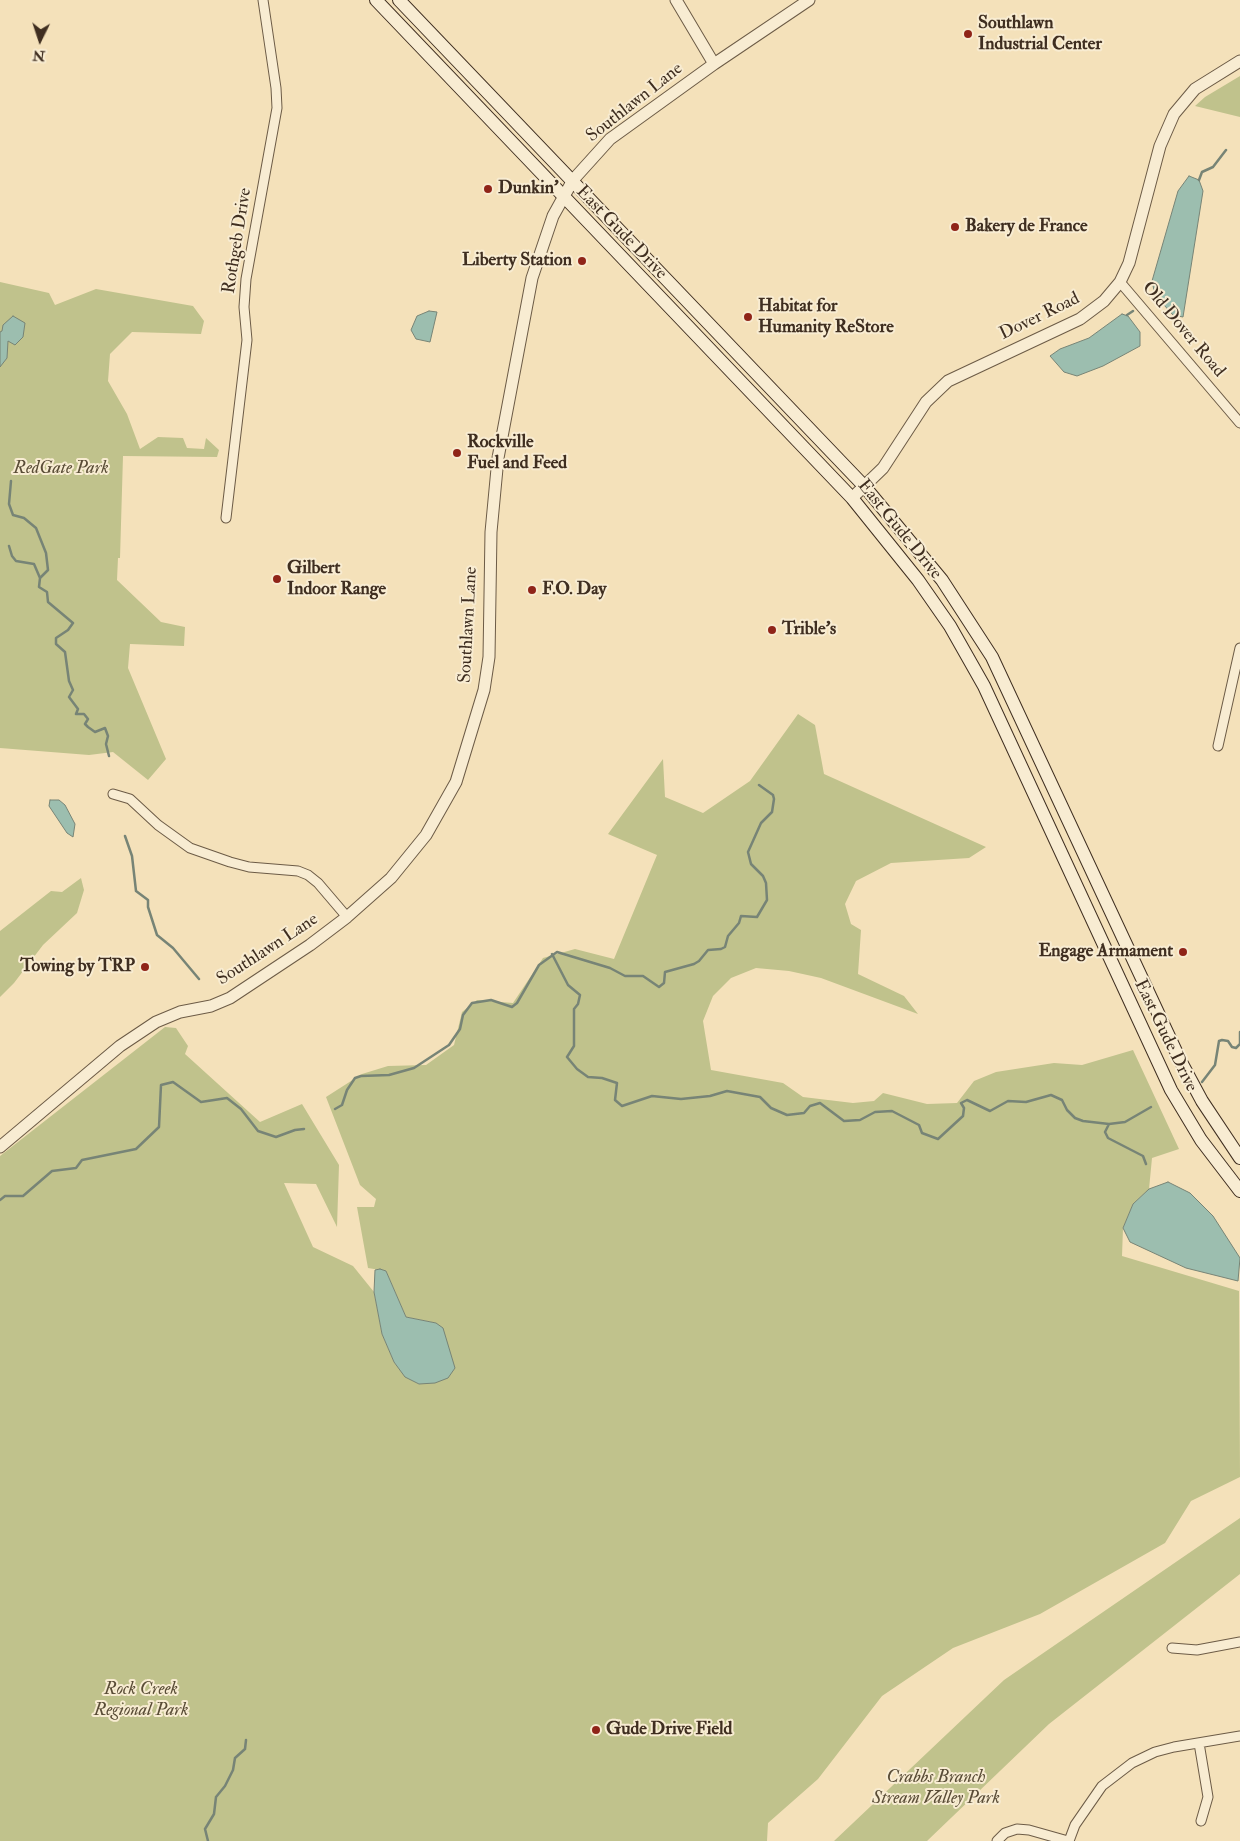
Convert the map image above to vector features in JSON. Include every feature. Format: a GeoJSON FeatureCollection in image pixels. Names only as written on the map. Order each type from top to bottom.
{"type":"FeatureCollection","features":[{"type":"Feature","properties":{"kind":"main road","name":"East Gude Drive"},"geometry":{"type":"LineString","coordinates":[[376,0],[563,198],[852,498],[918,580],[972,663],[984,686],[1171,1090],[1201,1140],[1240,1191]]}},
{"type":"Feature","properties":{"kind":"main road","name":"East Gude Drive"},"geometry":{"type":"LineString","coordinates":[[399,0],[865,486],[942,580],[992,657],[1180,1060],[1202,1101],[1240,1158]]}},
{"type":"Feature","properties":{"kind":"street","name":"Rothgeb Drive"},"geometry":{"type":"LineString","coordinates":[[226,518],[247,340],[244,307],[246,279],[277,108],[276,88],[263,0]]}},
{"type":"Feature","properties":{"kind":"street"},"geometry":{"type":"LineString","coordinates":[[676,0],[714,64]]}},
{"type":"Feature","properties":{"kind":"street","name":"Southlawn Lane"},"geometry":{"type":"LineString","coordinates":[[0,1147],[120,1046],[173,1014],[211,1006],[230,998],[347,918],[391,878],[426,835],[456,782],[484,690],[489,657],[491,532],[498,458],[532,278],[547,231],[573,180],[610,139],[714,64],[809,0]]}},
{"type":"Feature","properties":{"kind":"street","name":"Dover Road"},"geometry":{"type":"LineString","coordinates":[[852,498],[887,463],[922,409],[940,387],[960,374],[1080,319],[1104,301],[1120,282],[1132,255],[1160,146],[1174,114],[1195,89],[1240,61]]}},
{"type":"Feature","properties":{"kind":"street","name":"Old Dover Road"},"geometry":{"type":"LineString","coordinates":[[1120,282],[1240,423]]}},
{"type":"Feature","properties":{"kind":"street"},"geometry":{"type":"LineString","coordinates":[[1218,746],[1240,648]]}},
{"type":"Feature","properties":{"kind":"street"},"geometry":{"type":"LineString","coordinates":[[113,794],[130,799],[158,825],[190,848],[230,862],[298,871],[308,875],[318,883],[347,918]]}},
{"type":"Feature","properties":{"kind":"street"},"geometry":{"type":"LineString","coordinates":[[1172,1648],[1197,1650],[1240,1642]]}},
{"type":"Feature","properties":{"kind":"street"},"geometry":{"type":"LineString","coordinates":[[997,1841],[1005,1833],[1017,1829],[1029,1830],[1069,1841],[1075,1825],[1102,1786],[1132,1763],[1155,1752],[1240,1736]]}},
{"type":"Feature","properties":{"kind":"street"},"geometry":{"type":"LineString","coordinates":[[1199,1743],[1208,1797],[1201,1821]]}},
{"type":"Feature","properties":{"kind":"green space"},"geometry":{"type":"Polygon","coordinates":[[[1240,76],[1240,117],[1195,106],[1205,97],[1240,76]]]}},
{"type":"Feature","properties":{"kind":"green space","name":"RedGate Park"},"geometry":{"type":"Polygon","coordinates":[[[0,282],[49,293],[55,305],[96,289],[193,306],[204,321],[201,334],[132,332],[110,354],[108,381],[127,414],[140,449],[158,437],[183,438],[187,448],[204,449],[206,438],[219,450],[217,457],[123,456],[120,558],[118,558],[117,580],[161,622],[185,627],[184,646],[130,644],[128,668],[166,759],[148,780],[113,752],[89,755],[0,748],[0,282]]]}},
{"type":"Feature","properties":{"kind":"green space","name":"Rock Creek Regional Park"},"geometry":{"type":"Polygon","coordinates":[[[798,714],[815,725],[824,774],[986,847],[969,858],[891,863],[856,881],[845,904],[851,924],[861,930],[858,974],[904,996],[918,1014],[821,978],[789,971],[756,968],[731,978],[713,996],[703,1021],[711,1070],[783,1083],[803,1097],[853,1103],[874,1101],[883,1093],[927,1104],[957,1103],[974,1081],[996,1072],[1054,1063],[1082,1065],[1133,1050],[1179,1149],[1152,1158],[1149,1189],[1133,1204],[1123,1228],[1122,1256],[1239,1291],[1240,1477],[1191,1501],[1165,1543],[1040,1614],[953,1648],[882,1696],[818,1779],[768,1823],[767,1841],[0,1841],[0,1156],[165,1027],[176,1028],[188,1046],[185,1054],[260,1122],[302,1104],[339,1165],[337,1227],[316,1184],[284,1183],[313,1247],[353,1266],[374,1292],[382,1334],[394,1362],[406,1377],[419,1384],[436,1323],[406,1317],[386,1271],[368,1268],[357,1207],[374,1207],[376,1199],[360,1185],[326,1097],[362,1074],[388,1066],[426,1065],[454,1045],[462,1012],[477,1000],[513,1003],[543,958],[575,949],[614,959],[657,855],[608,834],[663,759],[665,797],[703,813],[750,781],[798,714]]]}},
{"type":"Feature","properties":{"kind":"green space"},"geometry":{"type":"Polygon","coordinates":[[[81,878],[84,890],[77,913],[43,945],[14,983],[0,997],[0,931],[51,891],[62,892],[81,878]]]}},
{"type":"Feature","properties":{"kind":"green space","name":"Crabbs Branch Stream Valley Park"},"geometry":{"type":"Polygon","coordinates":[[[1240,1518],[1240,1574],[1049,1724],[927,1841],[834,1841],[1004,1680],[1240,1518]]]}},
{"type":"Feature","properties":{"kind":"shaded area"},"geometry":{"type":"Polygon","coordinates":[[[1189,176],[1199,180],[1203,191],[1183,317],[1173,315],[1155,295],[1152,281],[1178,191],[1189,176]]]}},
{"type":"Feature","properties":{"kind":"shaded area"},"geometry":{"type":"Polygon","coordinates":[[[429,311],[437,312],[430,342],[416,339],[411,330],[417,316],[429,311]]]}},
{"type":"Feature","properties":{"kind":"shaded area"},"geometry":{"type":"Polygon","coordinates":[[[1122,314],[1128,316],[1140,332],[1140,346],[1103,366],[1077,376],[1064,372],[1050,356],[1060,349],[1089,338],[1122,314]]]}},
{"type":"Feature","properties":{"kind":"shaded area"},"geometry":{"type":"Polygon","coordinates":[[[13,316],[25,323],[23,337],[15,345],[8,341],[7,358],[0,367],[0,332],[3,325],[13,316]]]}},
{"type":"Feature","properties":{"kind":"shaded area"},"geometry":{"type":"Polygon","coordinates":[[[50,800],[59,800],[65,805],[75,824],[73,837],[67,833],[49,806],[50,800]]]}},
{"type":"Feature","properties":{"kind":"shaded area"},"geometry":{"type":"Polygon","coordinates":[[[1168,1182],[1190,1193],[1213,1216],[1240,1258],[1238,1281],[1186,1268],[1130,1242],[1123,1228],[1133,1204],[1149,1189],[1168,1182]]]}},
{"type":"Feature","properties":{"kind":"shaded area"},"geometry":{"type":"Polygon","coordinates":[[[375,1270],[386,1271],[406,1317],[436,1323],[443,1328],[455,1368],[448,1378],[435,1383],[419,1384],[405,1377],[394,1362],[382,1334],[374,1292],[375,1270]]]}},
{"type":"Feature","properties":{"kind":"waterway"},"geometry":{"type":"LineString","coordinates":[[1199,180],[1202,172],[1213,167],[1226,150]]}},
{"type":"Feature","properties":{"kind":"waterway"},"geometry":{"type":"LineString","coordinates":[[1151,297],[1155,295]]}},
{"type":"Feature","properties":{"kind":"waterway"},"geometry":{"type":"LineString","coordinates":[[1127,315],[1133,311]]}},
{"type":"Feature","properties":{"kind":"waterway"},"geometry":{"type":"LineString","coordinates":[[11,481],[9,504],[13,515],[24,518],[36,528],[46,553],[48,570],[40,578],[39,587],[47,592],[48,602],[73,623],[68,630],[56,638],[56,644],[65,652],[69,681],[73,690],[69,697],[78,709],[76,714],[84,714],[88,719],[85,724],[88,727],[95,732],[105,728],[108,736],[106,744],[109,756]]}},
{"type":"Feature","properties":{"kind":"waterway"},"geometry":{"type":"LineString","coordinates":[[9,546],[12,556],[16,561],[34,564],[40,578]]}},
{"type":"Feature","properties":{"kind":"waterway"},"geometry":{"type":"LineString","coordinates":[[335,1109],[342,1105],[347,1090],[355,1078],[389,1075],[414,1068],[449,1045],[460,1029],[463,1015],[472,1003],[491,1000],[512,1007],[517,1003],[539,965],[557,952],[610,968],[625,976],[643,976],[659,987],[664,983],[665,972],[694,964],[708,950],[725,947],[728,936],[739,923],[741,916],[757,917],[767,900],[766,883],[763,876],[751,864],[748,852],[761,823],[772,812],[773,795],[759,785]]}},
{"type":"Feature","properties":{"kind":"waterway"},"geometry":{"type":"LineString","coordinates":[[125,836],[132,856],[136,891],[148,900],[148,907],[157,935],[173,948],[199,979]]}},
{"type":"Feature","properties":{"kind":"waterway"},"geometry":{"type":"LineString","coordinates":[[552,954],[568,985],[580,995],[578,1004],[574,1009],[574,1046],[567,1057],[577,1069],[588,1077],[602,1078],[617,1083],[615,1100],[622,1106],[652,1096],[681,1099],[710,1096],[727,1091],[760,1097],[771,1108],[787,1115],[804,1113],[810,1106],[820,1103],[844,1121],[860,1120],[875,1112],[892,1111],[919,1125],[922,1133],[938,1139],[963,1116],[964,1108],[961,1103],[967,1100],[990,1111],[1008,1101],[1026,1102],[1051,1095],[1062,1100],[1067,1110],[1075,1118],[1083,1121],[1109,1124],[1125,1122],[1151,1107]]}},
{"type":"Feature","properties":{"kind":"waterway"},"geometry":{"type":"LineString","coordinates":[[1202,1082],[1215,1065],[1219,1041],[1228,1041],[1232,1047],[1236,1048],[1240,1044],[1240,1032]]}},
{"type":"Feature","properties":{"kind":"waterway"},"geometry":{"type":"LineString","coordinates":[[0,1200],[5,1196],[23,1196],[52,1171],[76,1168],[82,1160],[136,1149],[159,1127],[161,1085],[173,1082],[201,1102],[227,1098],[241,1109],[258,1131],[276,1137],[295,1130],[304,1129]]}},
{"type":"Feature","properties":{"kind":"waterway"},"geometry":{"type":"LineString","coordinates":[[1109,1124],[1105,1132],[1108,1138],[1143,1156],[1146,1164]]}},
{"type":"Feature","properties":{"kind":"waterway"},"geometry":{"type":"LineString","coordinates":[[208,1841],[205,1829],[214,1814],[216,1797],[225,1786],[233,1770],[235,1758],[245,1749],[246,1740]]}},
{"type":"Feature","properties":{"kind":"place","name":"Southlawn Industrial Center"},"geometry":{"type":"Point","coordinates":[968,34]}},
{"type":"Feature","properties":{"kind":"place","name":"Dunkin'"},"geometry":{"type":"Point","coordinates":[488,189]}},
{"type":"Feature","properties":{"kind":"place","name":"Bakery de France"},"geometry":{"type":"Point","coordinates":[955,227]}},
{"type":"Feature","properties":{"kind":"place","name":"Liberty Station"},"geometry":{"type":"Point","coordinates":[582,261]}},
{"type":"Feature","properties":{"kind":"place","name":"Habitat for Humanity ReStore"},"geometry":{"type":"Point","coordinates":[748,317]}},
{"type":"Feature","properties":{"kind":"place","name":"Rockville Fuel and Feed"},"geometry":{"type":"Point","coordinates":[457,453]}},
{"type":"Feature","properties":{"kind":"place","name":"Gilbert Indoor Range"},"geometry":{"type":"Point","coordinates":[277,579]}},
{"type":"Feature","properties":{"kind":"place","name":"F.O. Day"},"geometry":{"type":"Point","coordinates":[532,590]}},
{"type":"Feature","properties":{"kind":"place","name":"Trible's"},"geometry":{"type":"Point","coordinates":[772,630]}},
{"type":"Feature","properties":{"kind":"place","name":"Engage Armament"},"geometry":{"type":"Point","coordinates":[1183,952]}},
{"type":"Feature","properties":{"kind":"place","name":"Towing by TRP"},"geometry":{"type":"Point","coordinates":[145,967]}},
{"type":"Feature","properties":{"kind":"place","name":"Gude Drive Field"},"geometry":{"type":"Point","coordinates":[596,1730]}}]}
